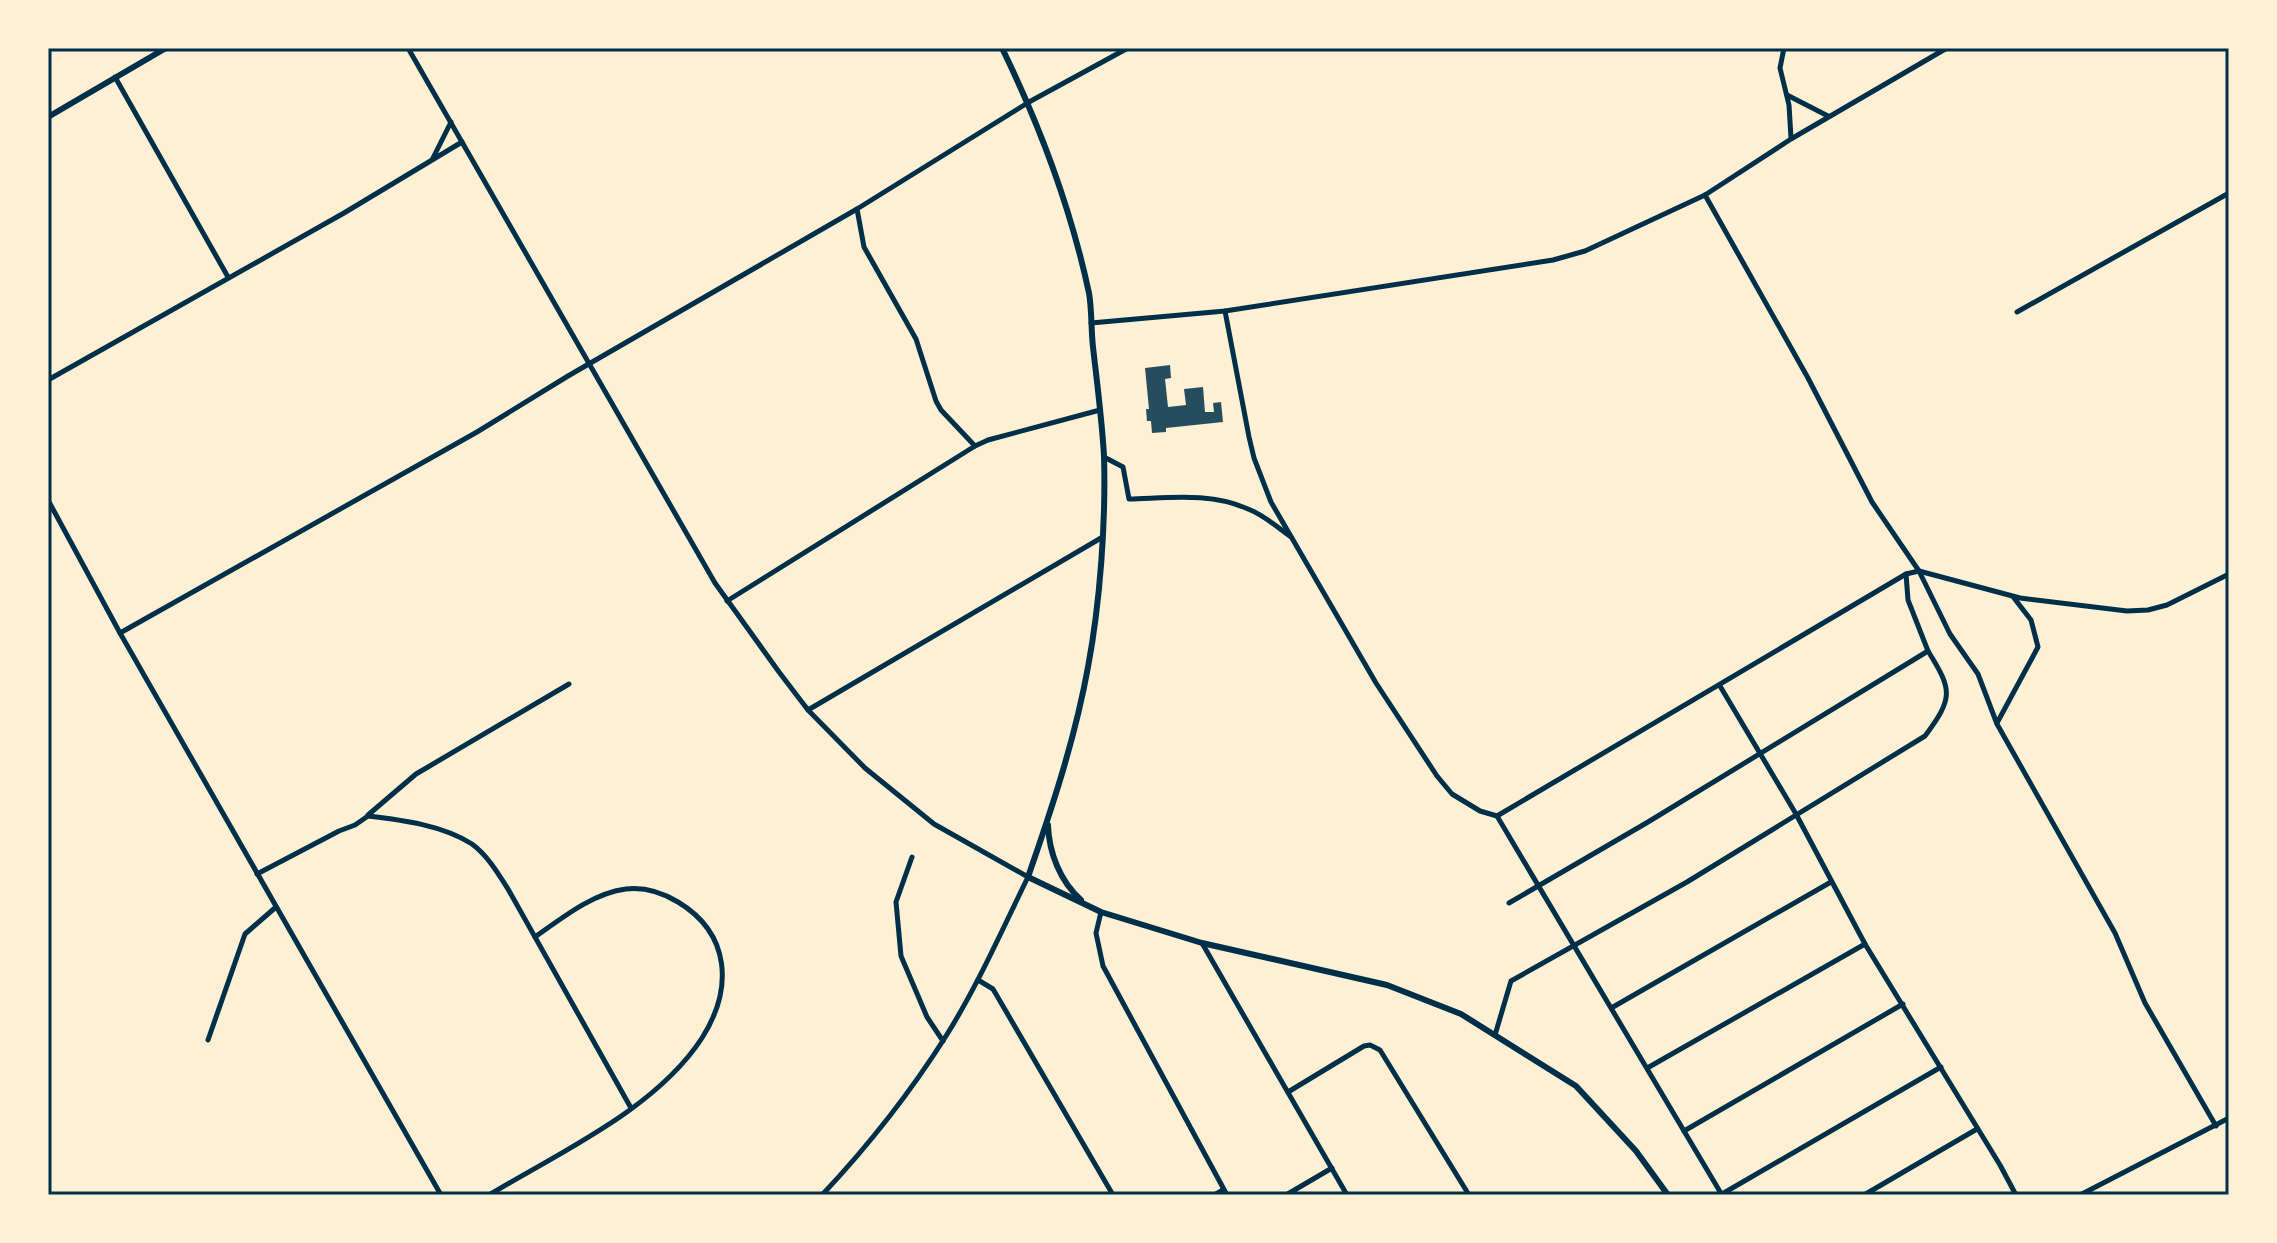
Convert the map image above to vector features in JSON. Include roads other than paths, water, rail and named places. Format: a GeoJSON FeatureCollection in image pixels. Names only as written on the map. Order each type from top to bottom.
{"type":"FeatureCollection","features":[{"type":"Feature","properties":{"kind":"main road"},"geometry":{"type":"LineString","coordinates":[[48,117],[166,48]]}},
{"type":"Feature","properties":{"kind":"main road"},"geometry":{"type":"LineString","coordinates":[[1002,48],[1029,102],[1078,248],[1090,298],[1104,457],[1096,617],[1088,667],[1075,728],[1028,877],[1097,911],[1202,943],[1387,985],[1461,1014],[1576,1086],[1636,1151],[1668,1195]]}},
{"type":"Feature","properties":{"kind":"main road"},"geometry":{"type":"LineString","coordinates":[[1048,817],[1050,844],[1058,869],[1072,892],[1097,911]]}},
{"type":"Feature","properties":{"kind":"street"},"geometry":{"type":"LineString","coordinates":[[408,48],[727,601],[808,710],[865,768],[934,824],[1028,877],[978,980],[943,1041],[902,1101],[822,1195]]}},
{"type":"Feature","properties":{"kind":"street"},"geometry":{"type":"LineString","coordinates":[[120,633],[451,447],[857,209],[1029,102],[1128,48]]}},
{"type":"Feature","properties":{"kind":"street"},"geometry":{"type":"LineString","coordinates":[[1784,48],[1780,68],[1791,115],[1791,139]]}},
{"type":"Feature","properties":{"kind":"street"},"geometry":{"type":"LineString","coordinates":[[1090,323],[1225,311],[1553,260],[1599,244],[1705,195],[1791,139],[1947,48]]}},
{"type":"Feature","properties":{"kind":"street"},"geometry":{"type":"LineString","coordinates":[[115,77],[228,277]]}},
{"type":"Feature","properties":{"kind":"street"},"geometry":{"type":"LineString","coordinates":[[1787,94],[1829,117]]}},
{"type":"Feature","properties":{"kind":"street"},"geometry":{"type":"LineString","coordinates":[[433,159],[451,122]]}},
{"type":"Feature","properties":{"kind":"street"},"geometry":{"type":"LineString","coordinates":[[48,380],[344,213],[462,142]]}},
{"type":"Feature","properties":{"kind":"street"},"geometry":{"type":"LineString","coordinates":[[2017,312],[2229,193]]}},
{"type":"Feature","properties":{"kind":"street"},"geometry":{"type":"LineString","coordinates":[[1705,195],[1808,378],[1872,502],[1919,571],[1950,634],[1978,674],[1997,724],[2115,933],[2145,1003],[2216,1126]]}},
{"type":"Feature","properties":{"kind":"street"},"geometry":{"type":"LineString","coordinates":[[857,209],[864,247],[916,339],[936,401],[975,446]]}},
{"type":"Feature","properties":{"kind":"street"},"geometry":{"type":"LineString","coordinates":[[1225,311],[1254,458],[1271,502],[1376,683],[1437,776],[1452,794],[1480,811],[1497,816],[1722,1194],[1941,1067]]}},
{"type":"Feature","properties":{"kind":"street"},"geometry":{"type":"LineString","coordinates":[[727,601],[975,446],[1100,410]]}},
{"type":"Feature","properties":{"kind":"street"},"geometry":{"type":"LineString","coordinates":[[1104,457],[1123,467],[1129,499],[1193,497],[1225,500],[1251,509],[1292,538]]}},
{"type":"Feature","properties":{"kind":"street"},"geometry":{"type":"LineString","coordinates":[[48,500],[120,633],[441,1195]]}},
{"type":"Feature","properties":{"kind":"street"},"geometry":{"type":"LineString","coordinates":[[808,710],[1101,538]]}},
{"type":"Feature","properties":{"kind":"street"},"geometry":{"type":"LineString","coordinates":[[1497,816],[1906,574],[1919,571],[2013,596],[2112,610],[2148,610],[2192,595],[2229,574]]}},
{"type":"Feature","properties":{"kind":"street"},"geometry":{"type":"LineString","coordinates":[[1495,1035],[1511,981],[1687,882],[1925,736],[1943,711],[1947,692],[1944,677],[1928,651],[1908,600],[1906,574]]}},
{"type":"Feature","properties":{"kind":"street"},"geometry":{"type":"LineString","coordinates":[[1997,724],[2038,647],[2031,620],[2013,596]]}},
{"type":"Feature","properties":{"kind":"street"},"geometry":{"type":"LineString","coordinates":[[1509,903],[1928,651]]}},
{"type":"Feature","properties":{"kind":"street"},"geometry":{"type":"LineString","coordinates":[[257,874],[355,825],[416,774],[569,684]]}},
{"type":"Feature","properties":{"kind":"street"},"geometry":{"type":"LineString","coordinates":[[1720,686],[1796,814],[1865,944],[2017,1195]]}},
{"type":"Feature","properties":{"kind":"street"},"geometry":{"type":"LineString","coordinates":[[368,816],[444,830],[474,846],[493,866],[631,1108]]}},
{"type":"Feature","properties":{"kind":"street"},"geometry":{"type":"LineString","coordinates":[[912,857],[896,902],[901,956],[927,1017],[943,1041]]}},
{"type":"Feature","properties":{"kind":"street"},"geometry":{"type":"LineString","coordinates":[[1613,1007],[1831,882]]}},
{"type":"Feature","properties":{"kind":"street"},"geometry":{"type":"LineString","coordinates":[[489,1195],[631,1108],[664,1082],[685,1060],[710,1023],[723,978],[720,948],[709,928],[688,908],[668,895],[646,889],[625,889],[597,899],[535,937]]}},
{"type":"Feature","properties":{"kind":"street"},"geometry":{"type":"LineString","coordinates":[[208,1040],[245,934],[276,907]]}},
{"type":"Feature","properties":{"kind":"street"},"geometry":{"type":"LineString","coordinates":[[1097,911],[1096,933],[1103,966],[1225,1192],[1214,1195]]}},
{"type":"Feature","properties":{"kind":"street"},"geometry":{"type":"LineString","coordinates":[[1202,943],[1347,1195]]}},
{"type":"Feature","properties":{"kind":"street"},"geometry":{"type":"LineString","coordinates":[[1649,1067],[1865,944]]}},
{"type":"Feature","properties":{"kind":"street"},"geometry":{"type":"LineString","coordinates":[[978,980],[993,989],[1113,1195]]}},
{"type":"Feature","properties":{"kind":"street"},"geometry":{"type":"LineString","coordinates":[[1684,1131],[1903,1004]]}},
{"type":"Feature","properties":{"kind":"street"},"geometry":{"type":"LineString","coordinates":[[1288,1092],[1364,1046],[1375,1047],[1380,1050],[1469,1195]]}},
{"type":"Feature","properties":{"kind":"street"},"geometry":{"type":"LineString","coordinates":[[2080,1195],[2229,1118]]}},
{"type":"Feature","properties":{"kind":"street"},"geometry":{"type":"LineString","coordinates":[[1864,1195],[1977,1129]]}},
{"type":"Feature","properties":{"kind":"street"},"geometry":{"type":"LineString","coordinates":[[1286,1195],[1332,1168]]}}]}
